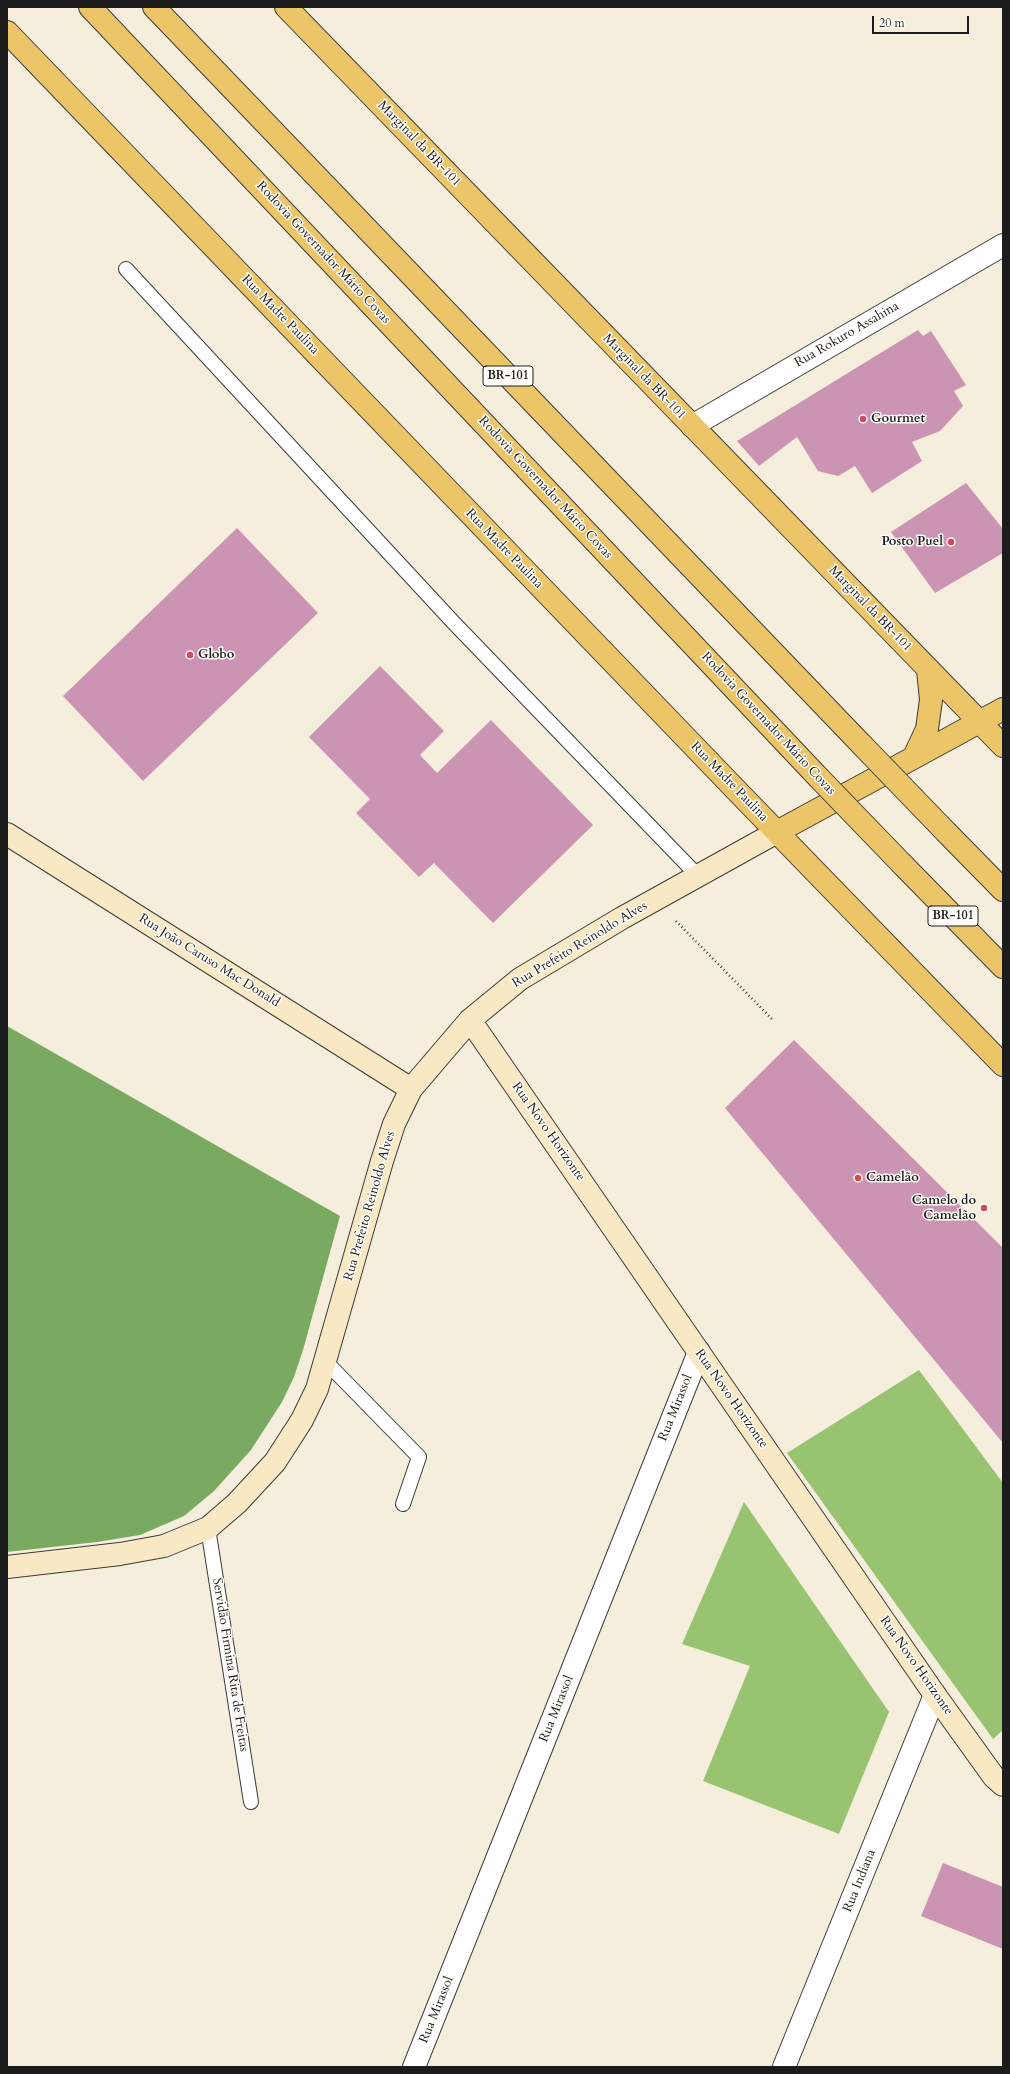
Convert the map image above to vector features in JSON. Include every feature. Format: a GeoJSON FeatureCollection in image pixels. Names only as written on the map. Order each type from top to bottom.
{"type":"FeatureCollection","features":[{"type":"Feature","properties":{"kind":"main road"},"geometry":{"type":"LineString","coordinates":[[75,7],[129,48]]}},
{"type":"Feature","properties":{"kind":"main road","name":"Rodovia Governador Mário Covas"},"geometry":{"type":"LineString","coordinates":[[90,7],[818,777],[1003,967]]}},
{"type":"Feature","properties":{"kind":"main road","name":"BR-101"},"geometry":{"type":"LineString","coordinates":[[154,7],[1003,890]]}},
{"type":"Feature","properties":{"kind":"main road","name":"Marginal da BR-101"},"geometry":{"type":"LineString","coordinates":[[286,7],[1003,746]]}},
{"type":"Feature","properties":{"kind":"main road","name":"Rua Madre Paulina"},"geometry":{"type":"LineString","coordinates":[[7,32],[1003,1065]]}},
{"type":"Feature","properties":{"kind":"main road"},"geometry":{"type":"LineString","coordinates":[[914,757],[927,730],[931,700],[928,670]]}},
{"type":"Feature","properties":{"kind":"main road"},"geometry":{"type":"LineString","coordinates":[[777,832],[1003,709]]}},
{"type":"Feature","properties":{"kind":"main road","name":"Rua Prefeito Reinoldo Alves"},"geometry":{"type":"LineString","coordinates":[[7,1567],[120,1554],[164,1546],[208,1528],[237,1503],[275,1462],[302,1420],[317,1389],[326,1362],[382,1161],[394,1124],[411,1089],[470,1020],[520,979],[655,900],[777,832]]}},
{"type":"Feature","properties":{"kind":"main road","name":"Rua João Caruso Mac Donald"},"geometry":{"type":"LineString","coordinates":[[7,834],[411,1089]]}},
{"type":"Feature","properties":{"kind":"main road","name":"Rua Novo Horizonte"},"geometry":{"type":"LineString","coordinates":[[470,1020],[936,1695],[1000,1777]]}},
{"type":"Feature","properties":{"kind":"street","name":"Rua Rokuro Assahina"},"geometry":{"type":"LineString","coordinates":[[692,426],[1003,245]]}},
{"type":"Feature","properties":{"kind":"street","name":"Rua Mirassol"},"geometry":{"type":"LineString","coordinates":[[414,2067],[699,1352]]}},
{"type":"Feature","properties":{"kind":"street","name":"Rua Indiana"},"geometry":{"type":"LineString","coordinates":[[784,2067],[936,1695]]}},
{"type":"Feature","properties":{"kind":"lane"},"geometry":{"type":"LineString","coordinates":[[126,269],[453,622],[698,876]]}},
{"type":"Feature","properties":{"kind":"lane"},"geometry":{"type":"LineString","coordinates":[[326,1362],[419,1457],[403,1504]]}},
{"type":"Feature","properties":{"kind":"lane","name":"Servidão Firmina Rita de Freitas"},"geometry":{"type":"LineString","coordinates":[[208,1528],[251,1802]]}},
{"type":"Feature","properties":{"kind":"path"},"geometry":{"type":"LineString","coordinates":[[655,900],[772,1019]]}},
{"type":"Feature","properties":{"kind":"green space"},"geometry":{"type":"Polygon","coordinates":[[[7,1026],[340,1216],[303,1350],[294,1377],[282,1402],[251,1450],[214,1491],[184,1516],[140,1535],[97,1542],[7,1552],[7,1026]]]}},
{"type":"Feature","properties":{"kind":"green space"},"geometry":{"type":"Polygon","coordinates":[[[919,1370],[1003,1483],[1003,1730],[993,1739],[787,1453],[919,1370]]]}},
{"type":"Feature","properties":{"kind":"green space"},"geometry":{"type":"Polygon","coordinates":[[[744,1502],[889,1712],[839,1834],[703,1781],[750,1666],[682,1644],[744,1502]]]}},
{"type":"Feature","properties":{"kind":"building","name":"Gourmet"},"geometry":{"type":"Polygon","coordinates":[[[918,330],[923,336],[931,331],[966,385],[954,391],[963,406],[940,431],[912,442],[922,461],[872,493],[855,466],[838,476],[818,471],[797,437],[759,466],[737,441],[918,330]]]}},
{"type":"Feature","properties":{"kind":"building","name":"Posto Puel"},"geometry":{"type":"Polygon","coordinates":[[[966,483],[1003,529],[1003,553],[935,593],[891,532],[966,483]]]}},
{"type":"Feature","properties":{"kind":"building","name":"Globo"},"geometry":{"type":"Polygon","coordinates":[[[237,528],[318,613],[143,781],[63,696],[237,528]]]}},
{"type":"Feature","properties":{"kind":"building"},"geometry":{"type":"Polygon","coordinates":[[[380,666],[444,731],[420,755],[437,773],[491,720],[593,825],[493,923],[434,863],[419,877],[356,813],[370,799],[309,737],[380,666]]]}},
{"type":"Feature","properties":{"kind":"building","name":"Camelão"},"geometry":{"type":"Polygon","coordinates":[[[794,1040],[1003,1248],[1003,1443],[725,1108],[794,1040]]]}},
{"type":"Feature","properties":{"kind":"building"},"geometry":{"type":"Polygon","coordinates":[[[943,1863],[1003,1887],[1003,1949],[921,1916],[943,1863]]]}},
{"type":"Feature","properties":{"kind":"place","name":"Gourmet"},"geometry":{"type":"Point","coordinates":[863,419]}},
{"type":"Feature","properties":{"kind":"place","name":"Posto Puel"},"geometry":{"type":"Point","coordinates":[951,542]}},
{"type":"Feature","properties":{"kind":"place","name":"Globo"},"geometry":{"type":"Point","coordinates":[190,655]}},
{"type":"Feature","properties":{"kind":"place","name":"Camelão"},"geometry":{"type":"Point","coordinates":[858,1178]}},
{"type":"Feature","properties":{"kind":"place","name":"Camelo do Camelão"},"geometry":{"type":"Point","coordinates":[984,1208]}}]}
